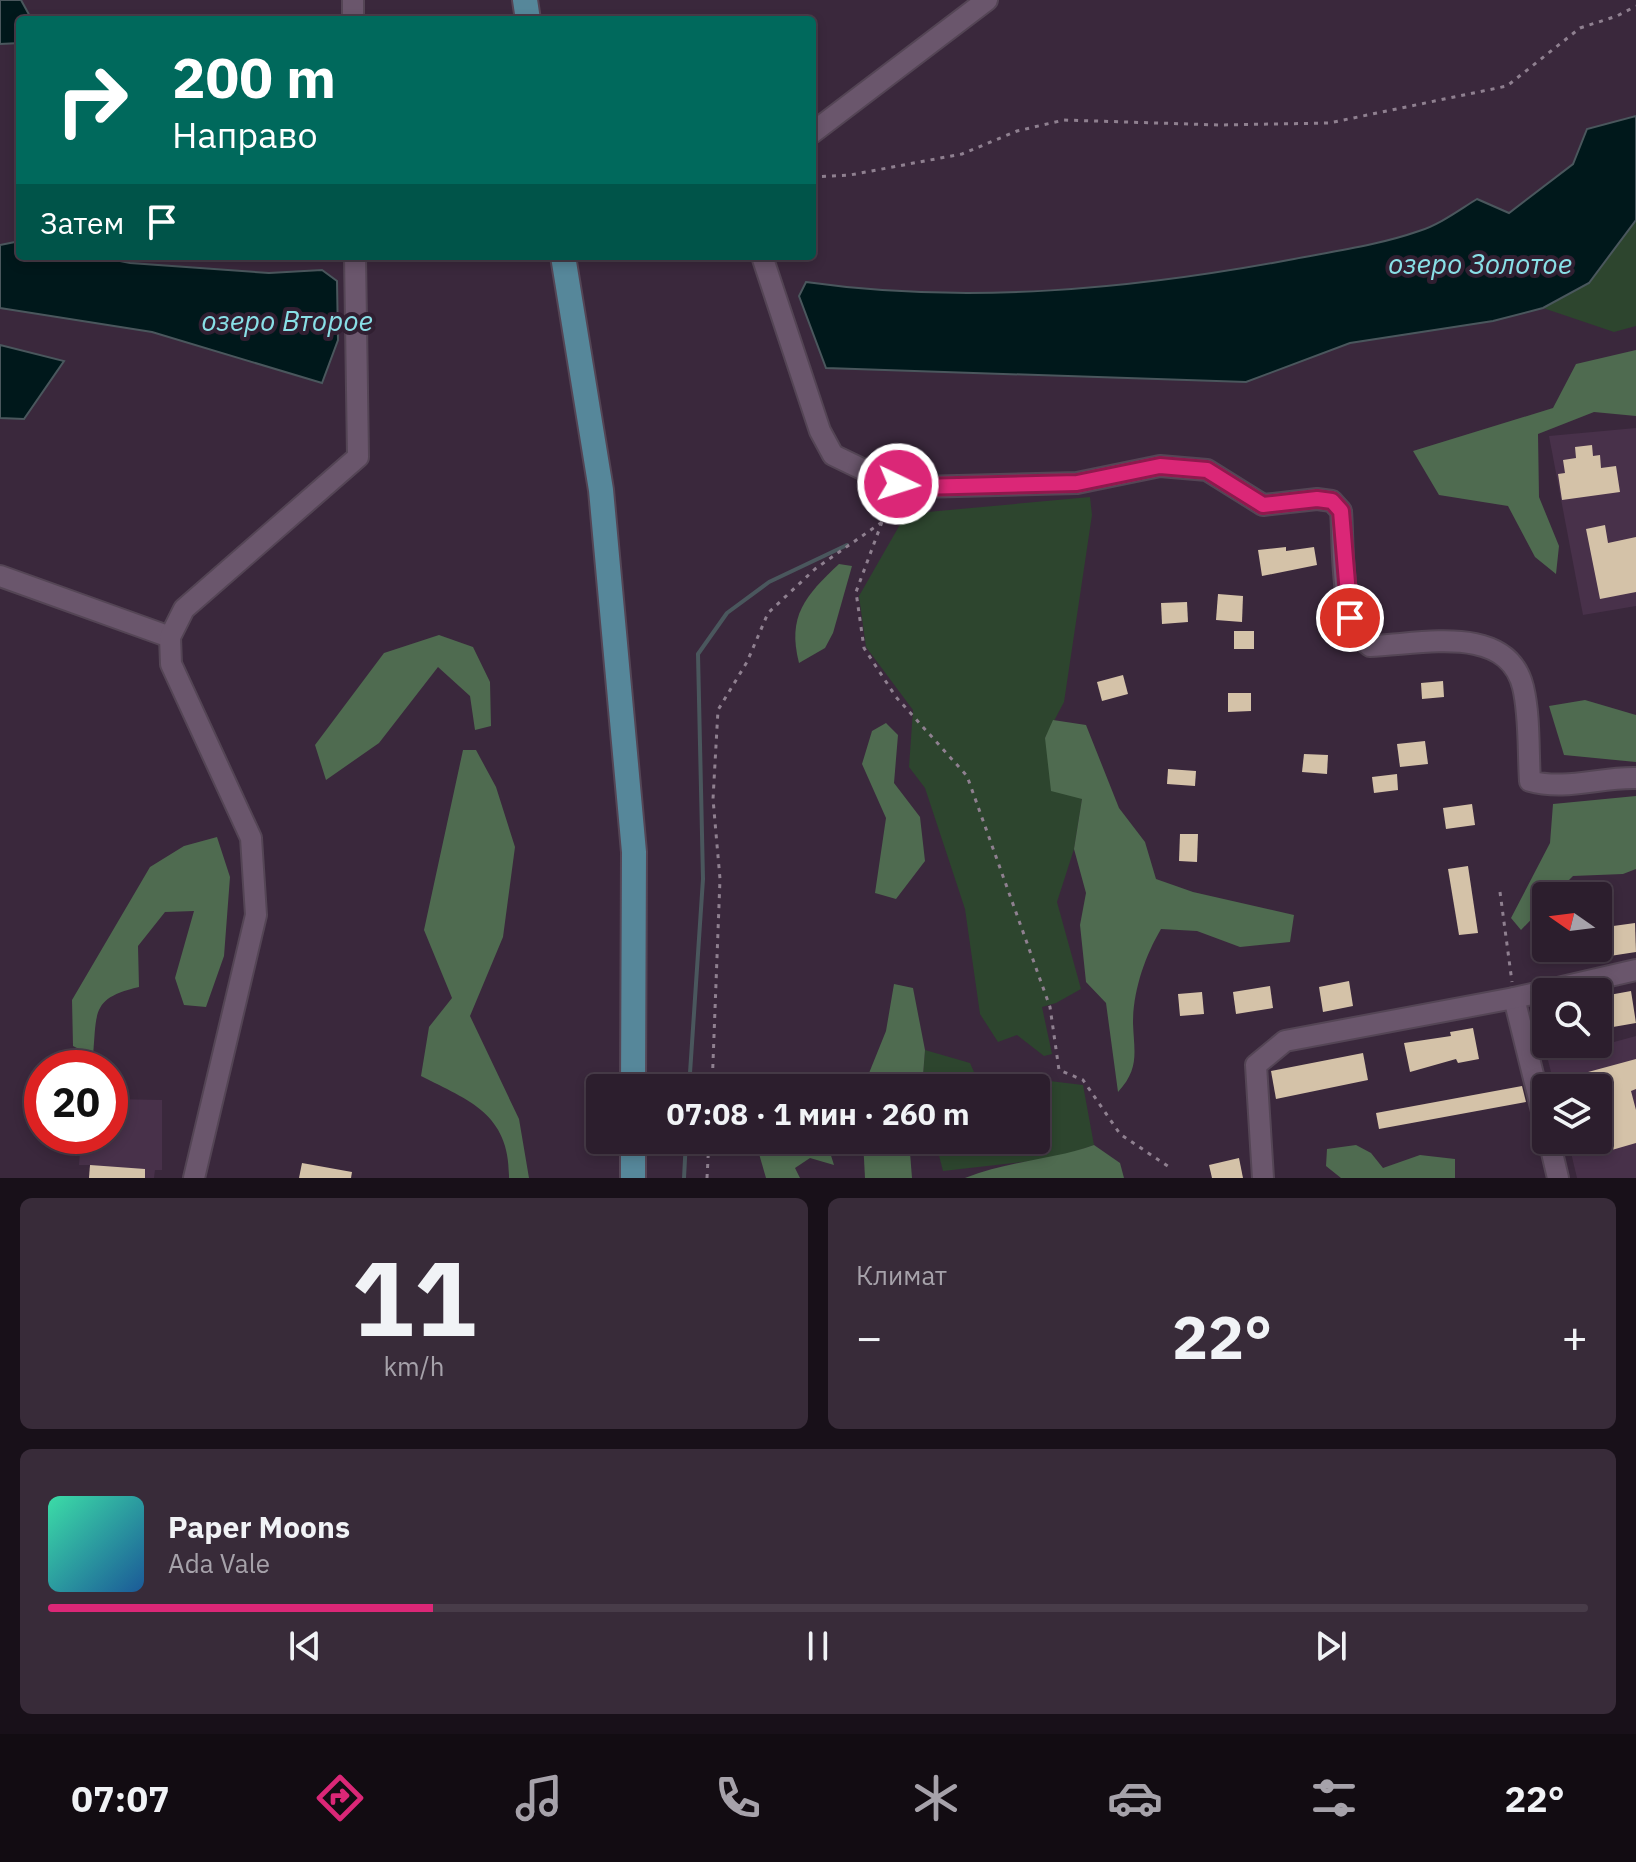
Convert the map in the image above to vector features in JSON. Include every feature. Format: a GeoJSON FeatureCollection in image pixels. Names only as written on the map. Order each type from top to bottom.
{"type":"FeatureCollection","features":[{"type":"Feature","properties":{"kind":"main road"},"geometry":{"type":"LineString","coordinates":[[564,260],[601,490],[634,852],[633,1074]]}},
{"type":"Feature","properties":{"kind":"main road"},"geometry":{"type":"LineString","coordinates":[[633,1154],[633,1178]]}},
{"type":"Feature","properties":{"kind":"street"},"geometry":{"type":"LineString","coordinates":[[816,130],[987,0]]}},
{"type":"Feature","properties":{"kind":"street"},"geometry":{"type":"LineString","coordinates":[[194,1178],[256,915],[251,838],[171,664],[170,637],[184,609],[358,457],[355,260]]}},
{"type":"Feature","properties":{"kind":"street"},"geometry":{"type":"LineString","coordinates":[[763,260],[820,431],[833,455],[862,471],[898,484],[918,487],[1077,483],[1160,466],[1207,470],[1263,505],[1317,499],[1332,501],[1341,511],[1350,618],[1359,638],[1370,646],[1469,642],[1498,651],[1517,670],[1524,689],[1530,781],[1553,788],[1610,777],[1636,778]]}},
{"type":"Feature","properties":{"kind":"street"},"geometry":{"type":"LineString","coordinates":[[0,576],[170,637]]}},
{"type":"Feature","properties":{"kind":"street"},"geometry":{"type":"LineString","coordinates":[[1263,1178],[1256,1065],[1285,1041],[1513,990],[1636,970]]}},
{"type":"Feature","properties":{"kind":"street"},"geometry":{"type":"LineString","coordinates":[[1513,990],[1533,1074]]}},
{"type":"Feature","properties":{"kind":"street"},"geometry":{"type":"LineString","coordinates":[[1552,1154],[1558,1178]]}},
{"type":"Feature","properties":{"kind":"path"},"geometry":{"type":"LineString","coordinates":[[816,177],[850,175],[962,154],[1017,131],[1064,120],[1219,125],[1329,123],[1507,86],[1580,28],[1636,6]]}},
{"type":"Feature","properties":{"kind":"path"},"geometry":{"type":"LineString","coordinates":[[898,484],[895,502],[882,522],[856,592],[864,648],[896,697],[967,776],[1050,1007],[1059,1070],[1083,1080],[1120,1134],[1172,1169]]}},
{"type":"Feature","properties":{"kind":"path"},"geometry":{"type":"LineString","coordinates":[[713,1074],[720,879],[713,799],[718,710],[747,662],[768,613],[815,569],[882,522]]}},
{"type":"Feature","properties":{"kind":"path"},"geometry":{"type":"LineString","coordinates":[[1500,892],[1513,990]]}},
{"type":"Feature","properties":{"kind":"path"},"geometry":{"type":"LineString","coordinates":[[707,1178],[708,1154]]}},
{"type":"Feature","properties":{"kind":"shaded area"},"geometry":{"type":"Polygon","coordinates":[[[1636,428],[1636,606],[1583,615],[1549,436],[1636,428]]]}},
{"type":"Feature","properties":{"kind":"shaded area"},"geometry":{"type":"Polygon","coordinates":[[[1636,1036],[1636,1178],[1577,1178],[1571,1154],[1612,1154],[1612,1074],[1552,1074],[1548,1060],[1612,1058],[1612,1043],[1636,1036]]]}},
{"type":"Feature","properties":{"kind":"shaded area"},"geometry":{"type":"Polygon","coordinates":[[[128,1099],[162,1100],[162,1170],[155,1170],[154,1178],[89,1178],[90,1165],[79,1165],[80,1154],[128,1154],[128,1099]]]}},
{"type":"Feature","properties":{"kind":"green space"},"geometry":{"type":"Polygon","coordinates":[[[1636,220],[1636,326],[1614,332],[1543,308],[1589,283],[1636,220]]]}},
{"type":"Feature","properties":{"kind":"green space"},"geometry":{"type":"Polygon","coordinates":[[[1636,350],[1636,416],[1594,412],[1538,434],[1539,497],[1559,546],[1556,574],[1535,557],[1508,506],[1439,495],[1413,451],[1553,408],[1576,364],[1636,350]]]}},
{"type":"Feature","properties":{"kind":"green space"},"geometry":{"type":"Polygon","coordinates":[[[1090,497],[1092,515],[1064,702],[1045,738],[1082,799],[1074,849],[1057,902],[1081,989],[1042,1007],[1052,1054],[1044,1056],[1017,1035],[998,1042],[980,1014],[965,909],[925,788],[909,767],[913,710],[866,647],[859,596],[906,514],[1090,497]]]}},
{"type":"Feature","properties":{"kind":"green space"},"geometry":{"type":"Polygon","coordinates":[[[839,564],[852,566],[833,633],[825,648],[799,663],[795,632],[797,619],[808,597],[839,564]]]}},
{"type":"Feature","properties":{"kind":"green space"},"geometry":{"type":"Polygon","coordinates":[[[439,635],[473,647],[490,682],[491,726],[475,730],[470,696],[438,667],[379,743],[326,780],[315,745],[384,653],[439,635]]]}},
{"type":"Feature","properties":{"kind":"green space"},"geometry":{"type":"Polygon","coordinates":[[[1585,700],[1636,715],[1636,762],[1564,755],[1549,706],[1585,700]]]}},
{"type":"Feature","properties":{"kind":"green space"},"geometry":{"type":"Polygon","coordinates":[[[1053,720],[1086,725],[1119,808],[1145,842],[1156,879],[1193,892],[1294,915],[1290,942],[1240,947],[1197,931],[1161,929],[1145,962],[1138,986],[1133,1023],[1133,1067],[1118,1092],[1106,1003],[1086,982],[1080,925],[1086,893],[1074,849],[1082,799],[1051,791],[1045,738],[1053,720]]]}},
{"type":"Feature","properties":{"kind":"green space"},"geometry":{"type":"Polygon","coordinates":[[[886,723],[898,735],[894,783],[920,817],[925,861],[896,899],[875,893],[886,818],[862,764],[872,731],[886,723]]]}},
{"type":"Feature","properties":{"kind":"green space"},"geometry":{"type":"Polygon","coordinates":[[[463,750],[476,750],[496,787],[515,847],[503,937],[470,1016],[519,1119],[529,1178],[509,1178],[503,1139],[484,1112],[456,1093],[421,1076],[429,1027],[452,998],[424,930],[463,750]]]}},
{"type":"Feature","properties":{"kind":"green space"},"geometry":{"type":"Polygon","coordinates":[[[1636,796],[1636,869],[1623,874],[1573,876],[1567,882],[1532,882],[1532,919],[1521,930],[1511,918],[1550,843],[1553,804],[1636,796]]]}},
{"type":"Feature","properties":{"kind":"green space"},"geometry":{"type":"Polygon","coordinates":[[[217,837],[230,877],[224,956],[206,1007],[184,1005],[175,978],[194,911],[165,912],[138,946],[139,987],[123,991],[104,1002],[97,1018],[93,1050],[73,1046],[72,1000],[150,867],[184,846],[217,837]]]}},
{"type":"Feature","properties":{"kind":"green space"},"geometry":{"type":"Polygon","coordinates":[[[894,984],[913,988],[925,1050],[923,1074],[869,1074],[886,1031],[894,984]]]}},
{"type":"Feature","properties":{"kind":"green space"},"geometry":{"type":"Polygon","coordinates":[[[925,1050],[970,1063],[974,1072],[991,1074],[923,1074],[925,1050]]]}},
{"type":"Feature","properties":{"kind":"green space"},"geometry":{"type":"Polygon","coordinates":[[[1050,1081],[1083,1085],[1094,1145],[1057,1158],[943,1171],[939,1154],[1050,1154],[1050,1081]]]}},
{"type":"Feature","properties":{"kind":"green space"},"geometry":{"type":"Polygon","coordinates":[[[1094,1145],[1120,1163],[1124,1178],[965,1178],[997,1168],[1094,1145]]]}},
{"type":"Feature","properties":{"kind":"green space"},"geometry":{"type":"Polygon","coordinates":[[[1356,1145],[1371,1153],[1383,1168],[1420,1155],[1455,1159],[1455,1178],[1341,1178],[1326,1166],[1327,1149],[1356,1145]]]}},
{"type":"Feature","properties":{"kind":"green space"},"geometry":{"type":"Polygon","coordinates":[[[759,1154],[830,1154],[834,1165],[810,1158],[795,1168],[800,1178],[766,1178],[759,1154]]]}},
{"type":"Feature","properties":{"kind":"green space"},"geometry":{"type":"Polygon","coordinates":[[[864,1154],[910,1154],[912,1178],[865,1178],[864,1154]]]}},
{"type":"Feature","properties":{"kind":"water"},"geometry":{"type":"Polygon","coordinates":[[[0,0],[21,0],[30,16],[16,16],[16,43],[0,44],[0,0]]]}},
{"type":"Feature","properties":{"kind":"water","name":"озеро Золотое"},"geometry":{"type":"Polygon","coordinates":[[[1636,116],[1636,220],[1589,283],[1543,308],[1493,321],[1350,343],[1246,382],[826,368],[799,296],[806,282],[867,289],[989,293],[1112,286],[1234,270],[1373,244],[1426,228],[1477,199],[1509,213],[1573,164],[1587,129],[1636,116]]]}},
{"type":"Feature","properties":{"kind":"water","name":"озеро Второе"},"geometry":{"type":"Polygon","coordinates":[[[16,242],[16,260],[115,260],[269,273],[322,270],[337,281],[338,340],[322,383],[152,332],[0,308],[0,245],[16,242]]]}},
{"type":"Feature","properties":{"kind":"water"},"geometry":{"type":"Polygon","coordinates":[[[0,345],[64,361],[24,419],[0,418],[0,345]]]}},
{"type":"Feature","properties":{"kind":"building"},"geometry":{"type":"Polygon","coordinates":[[[1592,445],[1593,456],[1600,455],[1601,468],[1616,466],[1620,492],[1562,500],[1558,474],[1565,473],[1563,460],[1576,458],[1575,447],[1592,445]]]}},
{"type":"Feature","properties":{"kind":"building"},"geometry":{"type":"Polygon","coordinates":[[[1605,525],[1608,543],[1636,537],[1636,592],[1600,599],[1586,529],[1605,525]]]}},
{"type":"Feature","properties":{"kind":"building"},"geometry":{"type":"Polygon","coordinates":[[[1286,547],[1286,551],[1314,547],[1317,565],[1262,576],[1258,550],[1286,547]]]}},
{"type":"Feature","properties":{"kind":"building"},"geometry":{"type":"Polygon","coordinates":[[[1218,594],[1243,596],[1242,622],[1216,620],[1218,594]]]}},
{"type":"Feature","properties":{"kind":"building"},"geometry":{"type":"Polygon","coordinates":[[[1187,602],[1188,622],[1162,624],[1161,603],[1187,602]]]}},
{"type":"Feature","properties":{"kind":"building"},"geometry":{"type":"Polygon","coordinates":[[[1234,631],[1254,631],[1254,649],[1234,649],[1234,631]]]}},
{"type":"Feature","properties":{"kind":"building"},"geometry":{"type":"Polygon","coordinates":[[[1123,675],[1128,694],[1102,701],[1097,682],[1123,675]]]}},
{"type":"Feature","properties":{"kind":"building"},"geometry":{"type":"Polygon","coordinates":[[[1443,681],[1444,697],[1422,699],[1421,683],[1443,681]]]}},
{"type":"Feature","properties":{"kind":"building"},"geometry":{"type":"Polygon","coordinates":[[[1228,693],[1251,693],[1251,711],[1228,712],[1228,693]]]}},
{"type":"Feature","properties":{"kind":"building"},"geometry":{"type":"Polygon","coordinates":[[[1425,741],[1428,764],[1400,767],[1397,744],[1425,741]]]}},
{"type":"Feature","properties":{"kind":"building"},"geometry":{"type":"Polygon","coordinates":[[[1304,754],[1328,755],[1327,774],[1302,772],[1304,754]]]}},
{"type":"Feature","properties":{"kind":"building"},"geometry":{"type":"Polygon","coordinates":[[[1168,769],[1196,771],[1195,786],[1167,784],[1168,769]]]}},
{"type":"Feature","properties":{"kind":"building"},"geometry":{"type":"Polygon","coordinates":[[[1397,774],[1398,790],[1374,793],[1372,777],[1397,774]]]}},
{"type":"Feature","properties":{"kind":"building"},"geometry":{"type":"Polygon","coordinates":[[[1472,804],[1475,825],[1446,829],[1443,808],[1472,804]]]}},
{"type":"Feature","properties":{"kind":"building"},"geometry":{"type":"Polygon","coordinates":[[[1180,834],[1198,834],[1197,862],[1179,861],[1180,834]]]}},
{"type":"Feature","properties":{"kind":"building"},"geometry":{"type":"Polygon","coordinates":[[[1468,866],[1478,933],[1459,935],[1448,869],[1468,866]]]}},
{"type":"Feature","properties":{"kind":"building"},"geometry":{"type":"Polygon","coordinates":[[[1635,923],[1636,952],[1612,956],[1612,926],[1635,923]]]}},
{"type":"Feature","properties":{"kind":"building"},"geometry":{"type":"Polygon","coordinates":[[[1349,981],[1353,1006],[1323,1012],[1319,987],[1349,981]]]}},
{"type":"Feature","properties":{"kind":"building"},"geometry":{"type":"Polygon","coordinates":[[[1270,986],[1273,1008],[1236,1014],[1233,992],[1270,986]]]}},
{"type":"Feature","properties":{"kind":"building"},"geometry":{"type":"Polygon","coordinates":[[[1631,991],[1636,1023],[1613,1027],[1612,1036],[1612,994],[1631,991]]]}},
{"type":"Feature","properties":{"kind":"building"},"geometry":{"type":"Polygon","coordinates":[[[1202,992],[1204,1014],[1180,1016],[1178,994],[1202,992]]]}},
{"type":"Feature","properties":{"kind":"building"},"geometry":{"type":"Polygon","coordinates":[[[1473,1028],[1479,1059],[1458,1063],[1456,1059],[1410,1072],[1404,1043],[1451,1036],[1450,1032],[1473,1028]]]}},
{"type":"Feature","properties":{"kind":"building"},"geometry":{"type":"Polygon","coordinates":[[[1363,1053],[1368,1080],[1276,1099],[1271,1071],[1363,1053]]]}},
{"type":"Feature","properties":{"kind":"building"},"geometry":{"type":"Polygon","coordinates":[[[1636,1059],[1636,1089],[1631,1091],[1636,1110],[1636,1143],[1612,1150],[1612,1074],[1581,1074],[1636,1059]]]}},
{"type":"Feature","properties":{"kind":"building"},"geometry":{"type":"Polygon","coordinates":[[[1522,1086],[1526,1102],[1379,1129],[1376,1113],[1522,1086]]]}},
{"type":"Feature","properties":{"kind":"building"},"geometry":{"type":"Polygon","coordinates":[[[1239,1158],[1243,1178],[1212,1178],[1209,1165],[1239,1158]]]}},
{"type":"Feature","properties":{"kind":"building"},"geometry":{"type":"Polygon","coordinates":[[[302,1163],[352,1172],[351,1178],[299,1178],[302,1163]]]}},
{"type":"Feature","properties":{"kind":"building"},"geometry":{"type":"Polygon","coordinates":[[[90,1165],[145,1169],[145,1178],[89,1178],[90,1165]]]}},
{"type":"Feature","properties":{"kind":"waterway"},"geometry":{"type":"LineString","coordinates":[[690,1074],[703,879],[698,654],[727,613],[769,582],[847,545]]}},
{"type":"Feature","properties":{"kind":"waterway"},"geometry":{"type":"LineString","coordinates":[[684,1178],[685,1154]]}},
{"type":"Feature","properties":{"kind":"route"},"geometry":{"type":"LineString","coordinates":[[898,484],[918,487],[1077,483],[1160,466],[1207,470],[1263,505],[1317,499],[1332,501],[1341,511],[1350,618]]}}]}
